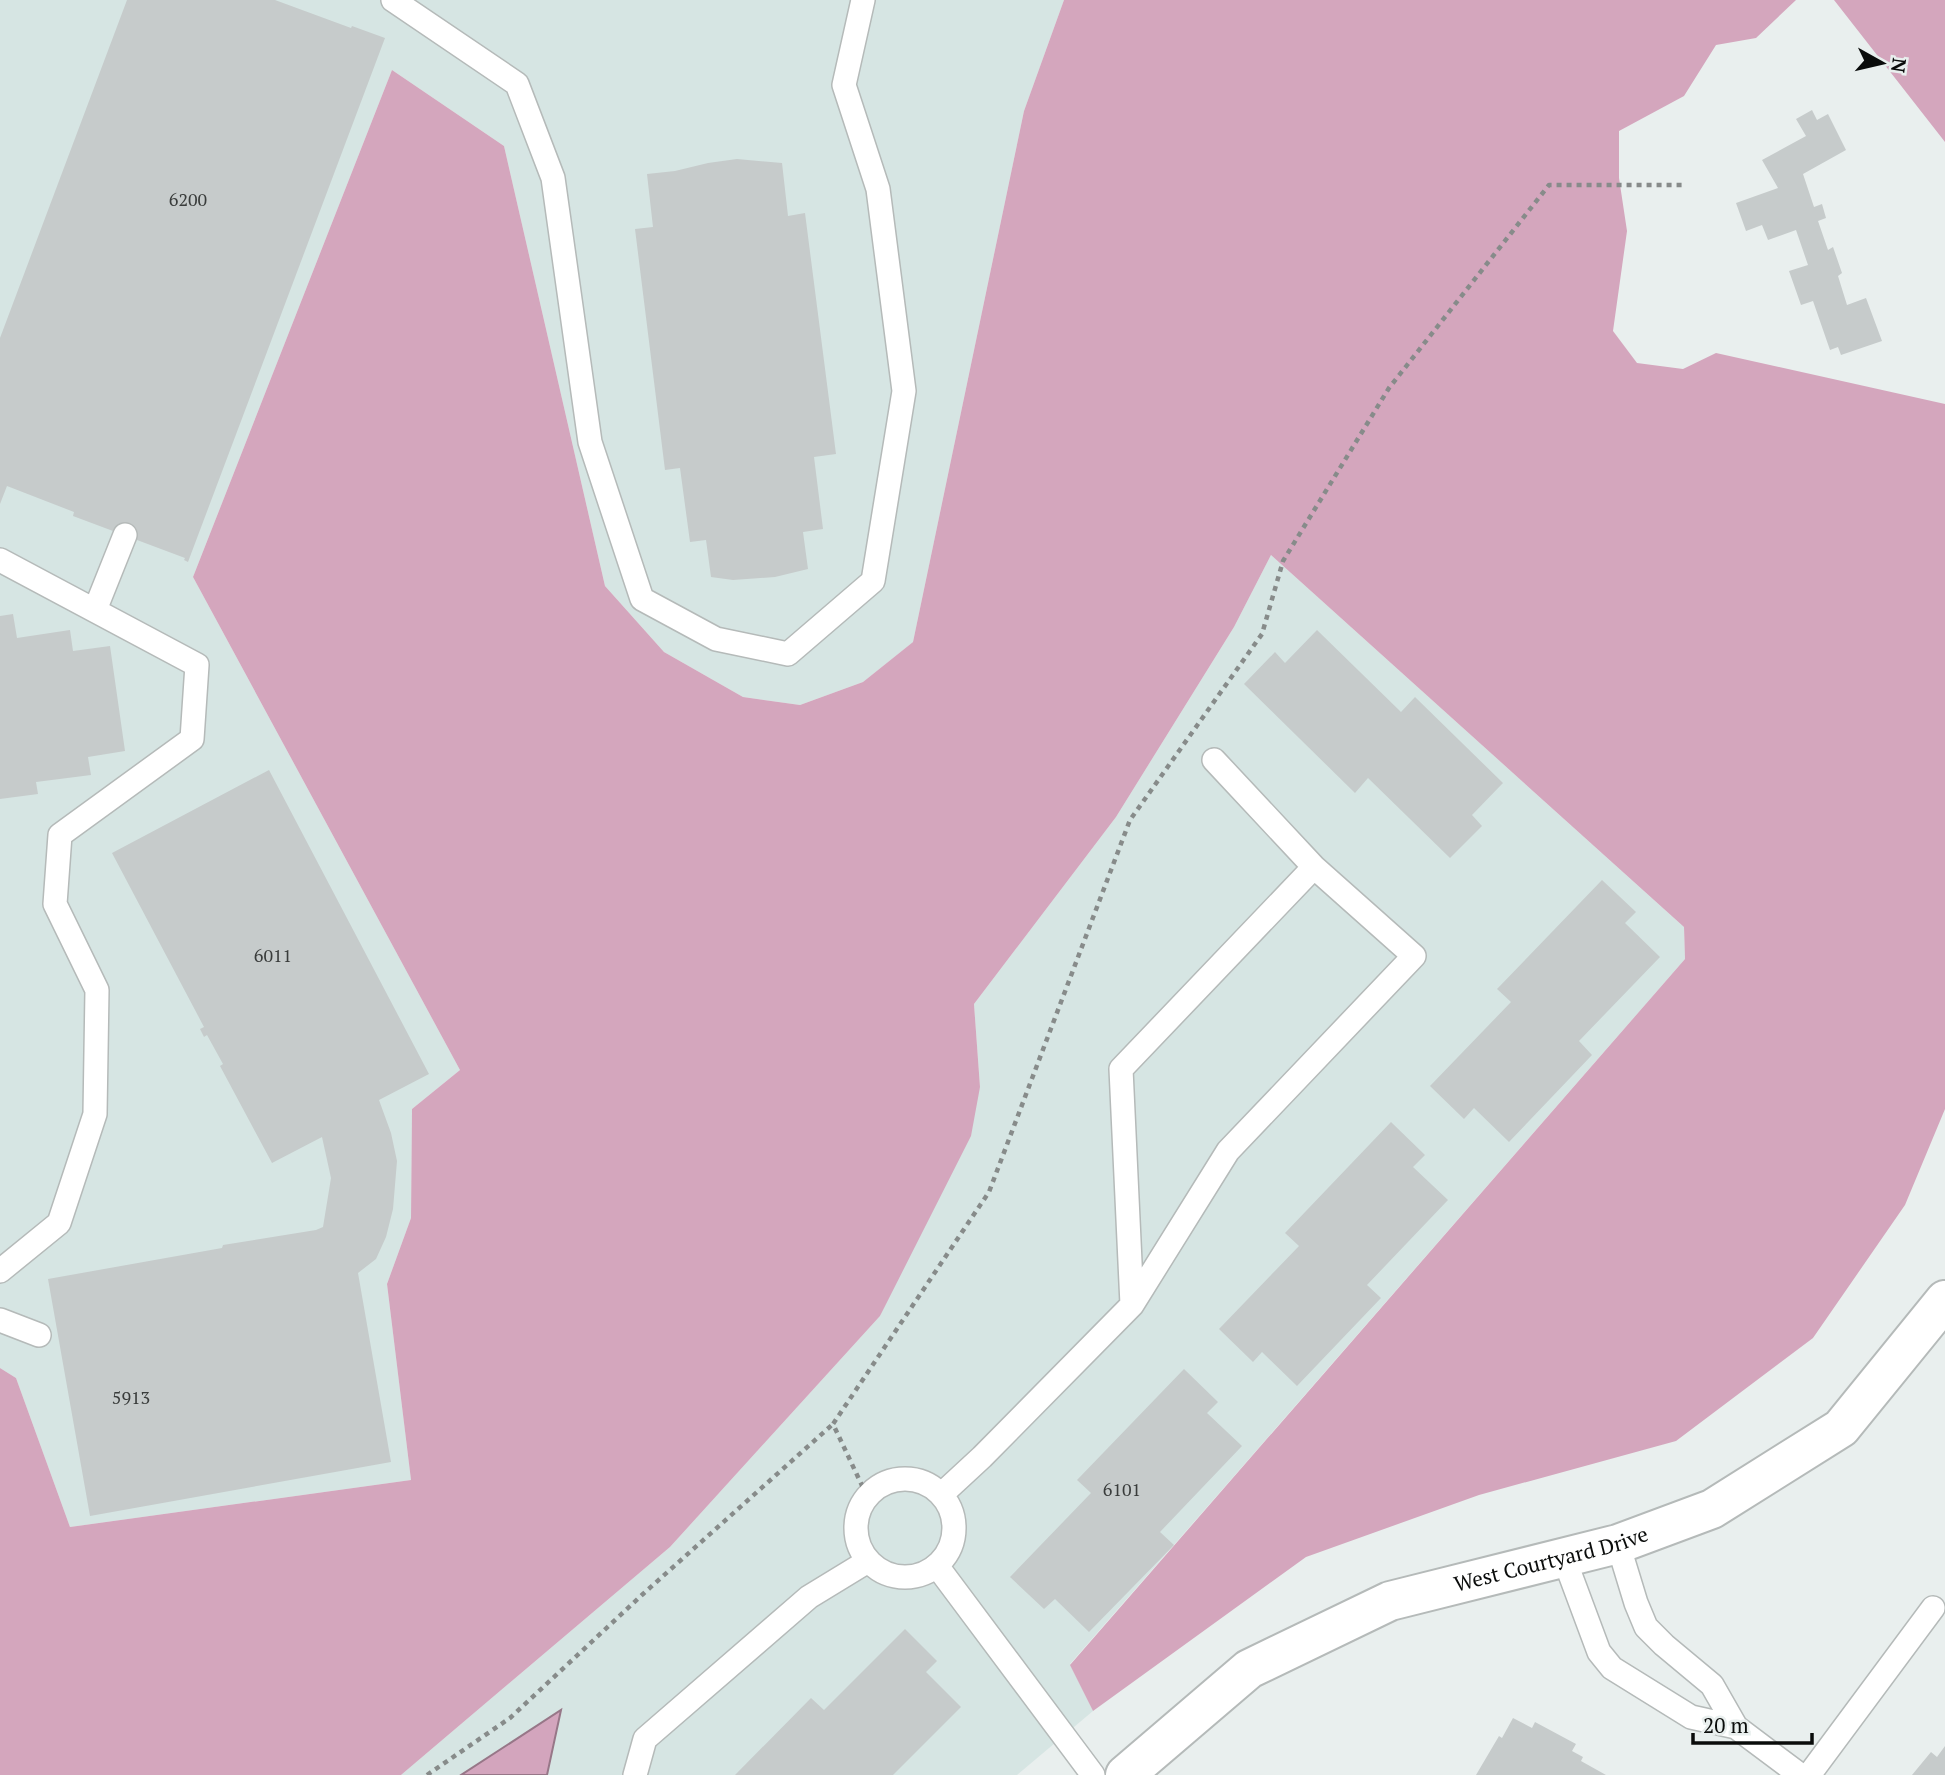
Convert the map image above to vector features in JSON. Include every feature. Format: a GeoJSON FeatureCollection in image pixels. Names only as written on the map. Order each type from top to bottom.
{"type":"FeatureCollection","features":[{"type":"Feature","properties":{"kind":"street","name":"West Courtyard Drive"},"geometry":{"type":"LineString","coordinates":[[1125,1775],[1249,1669],[1390,1601],[1618,1544],[1712,1509],[1841,1429],[1945,1300]]}},
{"type":"Feature","properties":{"kind":"lane"},"geometry":{"type":"LineString","coordinates":[[393,0],[517,83],[553,178],[590,442],[642,598],[716,639],[788,654],[873,581],[904,391],[878,189],[844,85],[863,0]]}},
{"type":"Feature","properties":{"kind":"lane"},"geometry":{"type":"LineString","coordinates":[[94,610],[125,535]]}},
{"type":"Feature","properties":{"kind":"lane"},"geometry":{"type":"LineString","coordinates":[[0,560],[197,665],[192,739],[60,835],[55,904],[97,990],[95,1114],[59,1223],[0,1271]]}},
{"type":"Feature","properties":{"kind":"lane"},"geometry":{"type":"LineString","coordinates":[[942,1494],[982,1457],[1132,1304],[1228,1151],[1414,956],[1314,867],[1214,760]]}},
{"type":"Feature","properties":{"kind":"lane"},"geometry":{"type":"LineString","coordinates":[[1132,1304],[1121,1069],[1314,867]]}},
{"type":"Feature","properties":{"kind":"lane"},"geometry":{"type":"LineString","coordinates":[[0,1320],[39,1335]]}},
{"type":"Feature","properties":{"kind":"lane"},"geometry":{"type":"LineString","coordinates":[[904,1478],[924,1483],[942,1494],[952,1511],[955,1531],[950,1551],[937,1566],[921,1576],[902,1578],[883,1573],[868,1561],[860,1550],[856,1536],[859,1508],[867,1496],[877,1487],[904,1478]]}},
{"type":"Feature","properties":{"kind":"lane"},"geometry":{"type":"LineString","coordinates":[[1618,1544],[1646,1627],[1712,1685],[1736,1727],[1800,1775]]}},
{"type":"Feature","properties":{"kind":"lane"},"geometry":{"type":"LineString","coordinates":[[1564,1558],[1599,1652],[1612,1668],[1691,1717],[1736,1727]]}},
{"type":"Feature","properties":{"kind":"lane"},"geometry":{"type":"LineString","coordinates":[[635,1775],[645,1739],[809,1597],[868,1561]]}},
{"type":"Feature","properties":{"kind":"lane"},"geometry":{"type":"LineString","coordinates":[[937,1566],[1093,1775]]}},
{"type":"Feature","properties":{"kind":"lane"},"geometry":{"type":"LineString","coordinates":[[1809,1775],[1933,1608]]}},
{"type":"Feature","properties":{"kind":"path"},"geometry":{"type":"LineString","coordinates":[[427,1775],[510,1718],[643,1594],[833,1424]]}},
{"type":"Feature","properties":{"kind":"shaded area"},"geometry":{"type":"Polygon","coordinates":[[[0,0],[1064,0],[1024,111],[913,642],[863,682],[800,705],[743,697],[664,652],[605,586],[504,146],[392,70],[193,577],[460,1070],[412,1109],[411,1218],[387,1284],[411,1480],[70,1527],[16,1378],[0,1368],[0,0]]]}},
{"type":"Feature","properties":{"kind":"shaded area"},"geometry":{"type":"Polygon","coordinates":[[[1064,0],[1796,0],[1756,38],[1716,45],[1684,96],[1619,131],[1619,178],[1627,231],[1613,331],[1637,363],[1683,369],[1716,353],[1945,404],[1945,1109],[1905,1205],[1813,1338],[1676,1441],[1479,1495],[1306,1557],[1093,1711],[1070,1665],[1685,959],[1684,927],[1271,555],[1234,627],[1116,817],[974,1004],[980,1087],[971,1136],[880,1316],[670,1547],[401,1775],[0,1775],[0,1368],[16,1378],[70,1527],[411,1480],[387,1284],[411,1218],[412,1109],[460,1070],[193,577],[392,70],[504,146],[605,586],[664,652],[743,697],[800,705],[863,682],[913,642],[1024,111],[1064,0]]]}},
{"type":"Feature","properties":{"kind":"shaded area"},"geometry":{"type":"Polygon","coordinates":[[[1834,0],[1945,0],[1945,142],[1834,0]]]}},
{"type":"Feature","properties":{"kind":"shaded area"},"geometry":{"type":"Polygon","coordinates":[[[1271,555],[1684,927],[1685,959],[1070,1664],[1093,1711],[1017,1775],[401,1775],[670,1547],[880,1316],[980,1087],[974,1004],[1116,817],[1234,627],[1271,555]]]}},
{"type":"Feature","properties":{"kind":"shaded area"},"geometry":{"type":"Polygon","coordinates":[[[561,1710],[547,1775],[461,1775],[561,1710]]]}},
{"type":"Feature","properties":{"kind":"building"},"geometry":{"type":"Polygon","coordinates":[[[127,0],[275,0],[385,38],[188,562],[185,558],[73,516],[74,512],[7,486],[0,504],[0,338],[127,0]]]}},
{"type":"Feature","properties":{"kind":"building"},"geometry":{"type":"Polygon","coordinates":[[[1812,110],[1817,120],[1828,114],[1846,150],[1803,174],[1814,207],[1822,204],[1826,218],[1818,221],[1828,250],[1833,247],[1842,273],[1838,276],[1847,305],[1866,298],[1882,341],[1841,355],[1838,347],[1830,350],[1813,301],[1801,305],[1789,271],[1808,265],[1796,230],[1768,240],[1762,225],[1746,231],[1736,203],[1778,188],[1762,160],[1806,136],[1796,119],[1812,110]]]}},
{"type":"Feature","properties":{"kind":"building"},"geometry":{"type":"Polygon","coordinates":[[[737,159],[782,163],[788,216],[805,213],[836,454],[814,457],[823,529],[803,532],[808,569],[775,577],[733,580],[711,577],[706,540],[690,542],[680,468],[665,470],[635,229],[653,227],[647,174],[737,159]]]}},
{"type":"Feature","properties":{"kind":"building"},"geometry":{"type":"Polygon","coordinates":[[[13,614],[17,638],[70,630],[73,651],[110,646],[125,751],[88,757],[91,775],[36,782],[38,794],[0,799],[0,616],[13,614]]]}},
{"type":"Feature","properties":{"kind":"building"},"geometry":{"type":"Polygon","coordinates":[[[1317,630],[1401,712],[1415,697],[1503,783],[1472,815],[1482,826],[1450,858],[1368,778],[1355,793],[1244,684],[1275,652],[1285,663],[1317,630]]]}},
{"type":"Feature","properties":{"kind":"building"},"geometry":{"type":"Polygon","coordinates":[[[269,770],[429,1074],[379,1100],[391,1133],[397,1161],[393,1209],[386,1237],[376,1259],[358,1273],[391,1462],[90,1516],[48,1279],[323,1227],[331,1178],[322,1137],[272,1163],[220,1066],[223,1064],[207,1035],[204,1037],[200,1029],[204,1027],[112,853],[269,770]]]}},
{"type":"Feature","properties":{"kind":"building"},"geometry":{"type":"Polygon","coordinates":[[[1602,880],[1636,912],[1625,923],[1660,957],[1579,1041],[1592,1055],[1509,1142],[1474,1108],[1464,1119],[1430,1086],[1511,1002],[1497,989],[1602,880]]]}},
{"type":"Feature","properties":{"kind":"building"},"geometry":{"type":"Polygon","coordinates":[[[1391,1122],[1425,1155],[1413,1167],[1448,1200],[1367,1285],[1381,1298],[1297,1386],[1262,1352],[1253,1362],[1219,1329],[1299,1246],[1285,1233],[1391,1122]]]}},
{"type":"Feature","properties":{"kind":"building"},"geometry":{"type":"Polygon","coordinates":[[[1184,1369],[1218,1402],[1207,1413],[1242,1446],[1160,1532],[1174,1545],[1089,1632],[1055,1599],[1044,1609],[1010,1577],[1091,1493],[1077,1480],[1184,1369]]]}},
{"type":"Feature","properties":{"kind":"building"},"geometry":{"type":"Polygon","coordinates":[[[905,1629],[937,1661],[926,1672],[961,1707],[893,1775],[735,1775],[811,1698],[824,1710],[905,1629]]]}},
{"type":"Feature","properties":{"kind":"building"},"geometry":{"type":"Polygon","coordinates":[[[1513,1718],[1532,1728],[1535,1722],[1576,1744],[1572,1751],[1583,1757],[1581,1761],[1606,1775],[1476,1775],[1513,1718]]]}},
{"type":"Feature","properties":{"kind":"building"},"geometry":{"type":"Polygon","coordinates":[[[1945,1746],[1945,1775],[1912,1775],[1931,1752],[1937,1757],[1945,1746]]]}}]}
